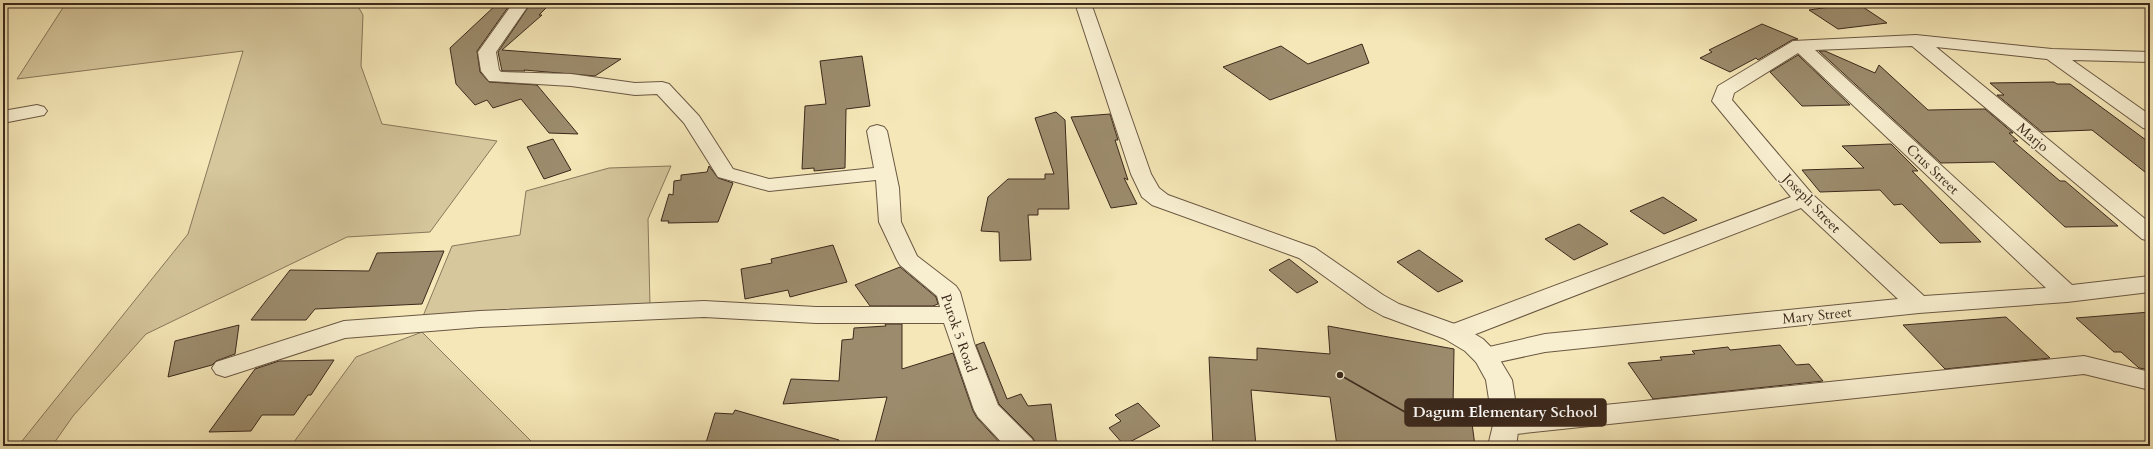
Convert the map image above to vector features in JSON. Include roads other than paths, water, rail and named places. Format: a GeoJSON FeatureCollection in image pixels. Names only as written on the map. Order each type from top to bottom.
{"type":"FeatureCollection","features":[{"type":"Feature","properties":{"kind":"street"},"geometry":{"type":"LineString","coordinates":[[522,3],[487,52],[490,71],[496,77],[571,80],[635,89],[662,88],[692,120],[725,173],[768,185],[885,174]]}},
{"type":"Feature","properties":{"kind":"street"},"geometry":{"type":"LineString","coordinates":[[1083,3],[1140,174],[1150,192],[1160,200],[1307,253],[1375,301],[1391,310],[1454,333],[1474,345],[1485,356],[1500,380],[1504,435],[2084,365],[2150,381]]}},
{"type":"Feature","properties":{"kind":"street"},"geometry":{"type":"LineString","coordinates":[[1799,45],[1916,40],[2052,54],[2150,57]]}},
{"type":"Feature","properties":{"kind":"street","name":"Marjo"},"geometry":{"type":"LineString","coordinates":[[1916,40],[2150,234]]}},
{"type":"Feature","properties":{"kind":"street","name":"Joseph Street"},"geometry":{"type":"LineString","coordinates":[[1799,45],[1725,90],[1722,101],[1804,198],[1919,305]]}},
{"type":"Feature","properties":{"kind":"street","name":"Crus Street"},"geometry":{"type":"LineString","coordinates":[[1799,45],[2067,294]]}},
{"type":"Feature","properties":{"kind":"street"},"geometry":{"type":"LineString","coordinates":[[2052,54],[2150,124]]}},
{"type":"Feature","properties":{"kind":"street"},"geometry":{"type":"LineString","coordinates":[[3,117],[37,111]]}},
{"type":"Feature","properties":{"kind":"street","name":"Purok 5 Road"},"geometry":{"type":"LineString","coordinates":[[877,131],[885,174],[890,222],[908,260],[948,292],[962,343],[987,410],[1022,446]]}},
{"type":"Feature","properties":{"kind":"street"},"geometry":{"type":"LineString","coordinates":[[1454,333],[1804,198]]}},
{"type":"Feature","properties":{"kind":"street","name":"Mary Street"},"geometry":{"type":"LineString","coordinates":[[1485,356],[1545,343],[1919,305],[2067,294],[2150,284]]}},
{"type":"Feature","properties":{"kind":"street"},"geometry":{"type":"LineString","coordinates":[[225,368],[344,330],[480,319],[704,309],[816,315],[954,315]]}},
{"type":"Feature","properties":{"kind":"place","name":"Dagum Elementary School"},"geometry":{"type":"Point","coordinates":[1340,375]}}]}
